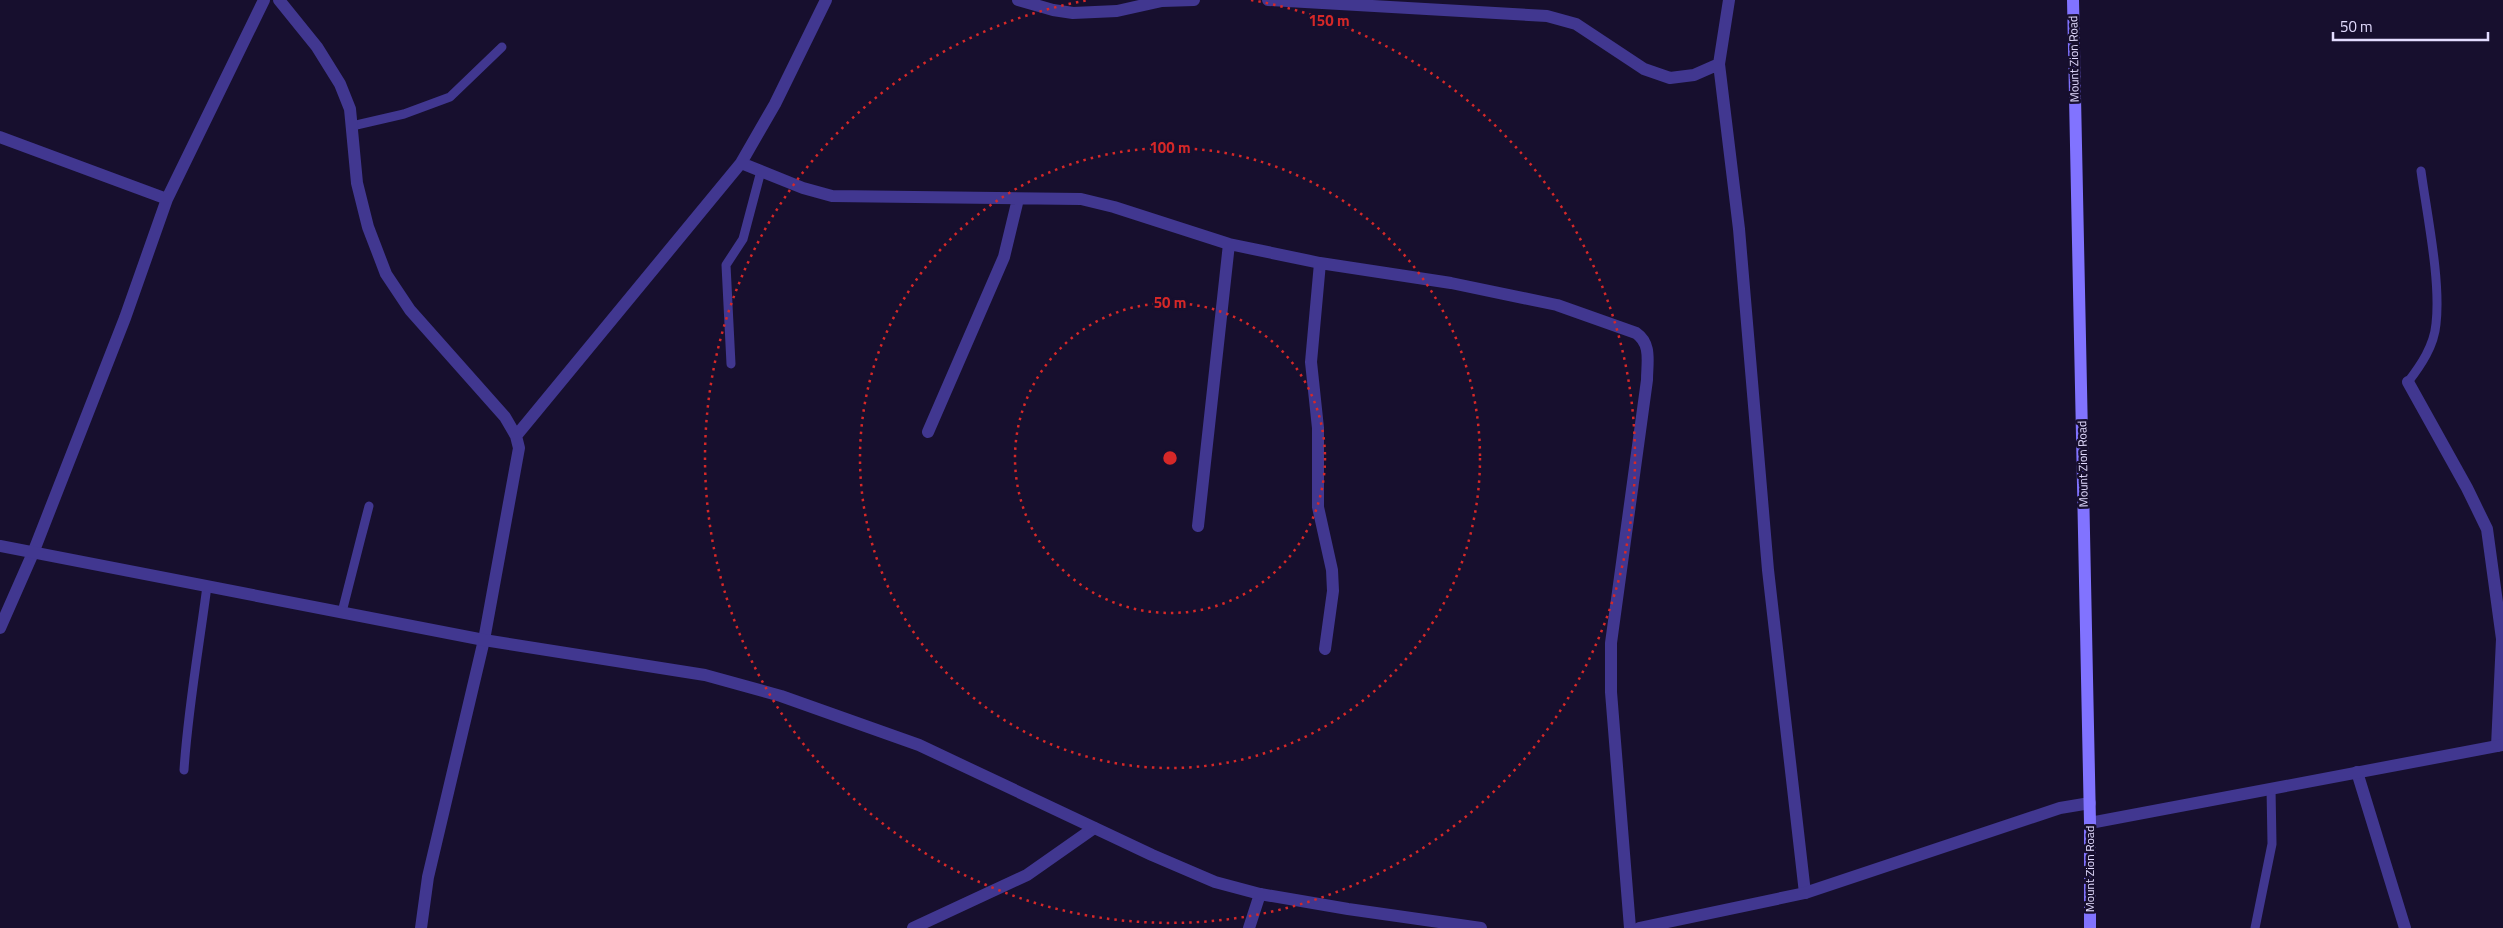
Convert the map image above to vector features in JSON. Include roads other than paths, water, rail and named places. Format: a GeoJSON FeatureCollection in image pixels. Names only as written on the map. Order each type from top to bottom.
{"type":"FeatureCollection","features":[{"type":"Feature","properties":{"kind":"main road","name":"Mount Zion Road"},"geometry":{"type":"LineString","coordinates":[[2073,0],[2090,803],[2090,928]]}},
{"type":"Feature","properties":{"kind":"street"},"geometry":{"type":"LineString","coordinates":[[0,628],[33,552],[125,318],[167,199],[264,0]]}},
{"type":"Feature","properties":{"kind":"street"},"geometry":{"type":"LineString","coordinates":[[280,0],[316,47],[340,84],[350,110],[357,183],[368,227],[386,274],[410,310],[505,417],[516,436],[519,448],[518,464],[484,640],[428,876],[421,928]]}},
{"type":"Feature","properties":{"kind":"street"},"geometry":{"type":"LineString","coordinates":[[516,436],[741,163],[775,104],[826,0]]}},
{"type":"Feature","properties":{"kind":"street"},"geometry":{"type":"LineString","coordinates":[[1018,0],[1053,10],[1073,13],[1117,11],[1162,1],[1194,0]]}},
{"type":"Feature","properties":{"kind":"street"},"geometry":{"type":"LineString","coordinates":[[1268,0],[1547,16],[1576,24],[1644,69],[1670,78],[1694,75],[1719,64]]}},
{"type":"Feature","properties":{"kind":"street"},"geometry":{"type":"LineString","coordinates":[[1729,0],[1719,64],[1739,229],[1768,570],[1805,893]]}},
{"type":"Feature","properties":{"kind":"street"},"geometry":{"type":"LineString","coordinates":[[0,137],[167,199]]}},
{"type":"Feature","properties":{"kind":"street"},"geometry":{"type":"LineString","coordinates":[[741,163],[803,188],[832,196],[1081,199],[1114,207],[1229,244],[1320,263],[1451,283],[1557,305],[1636,333],[1644,339],[1647,347],[1647,380],[1611,643],[1611,692],[1630,928]]}},
{"type":"Feature","properties":{"kind":"street"},"geometry":{"type":"LineString","coordinates":[[928,432],[1004,257],[1018,199]]}},
{"type":"Feature","properties":{"kind":"street"},"geometry":{"type":"LineString","coordinates":[[1198,526],[1229,244]]}},
{"type":"Feature","properties":{"kind":"street"},"geometry":{"type":"LineString","coordinates":[[1320,263],[1311,362],[1318,428],[1318,507],[1332,570],[1333,591],[1325,649]]}},
{"type":"Feature","properties":{"kind":"street"},"geometry":{"type":"LineString","coordinates":[[2090,823],[2500,745],[2502,639],[2487,529],[2467,488],[2408,382]]}},
{"type":"Feature","properties":{"kind":"street"},"geometry":{"type":"LineString","coordinates":[[0,546],[484,640],[705,676],[781,696],[919,745],[1191,872],[1260,894],[1481,928]]}},
{"type":"Feature","properties":{"kind":"street"},"geometry":{"type":"LineString","coordinates":[[2357,772],[2405,928]]}},
{"type":"Feature","properties":{"kind":"street"},"geometry":{"type":"LineString","coordinates":[[1639,928],[1805,893],[2060,808],[2090,803]]}},
{"type":"Feature","properties":{"kind":"street"},"geometry":{"type":"LineString","coordinates":[[913,928],[1027,875],[1094,828]]}},
{"type":"Feature","properties":{"kind":"street"},"geometry":{"type":"LineString","coordinates":[[1249,928],[1260,894]]}},
{"type":"Feature","properties":{"kind":"lane"},"geometry":{"type":"LineString","coordinates":[[352,126],[404,114],[450,97],[502,47]]}},
{"type":"Feature","properties":{"kind":"lane"},"geometry":{"type":"LineString","coordinates":[[2408,382],[2422,363],[2436,324],[2435,283],[2421,170]]}},
{"type":"Feature","properties":{"kind":"lane"},"geometry":{"type":"LineString","coordinates":[[731,364],[726,265],[743,239],[761,171]]}},
{"type":"Feature","properties":{"kind":"lane"},"geometry":{"type":"LineString","coordinates":[[342,612],[369,506]]}},
{"type":"Feature","properties":{"kind":"lane"},"geometry":{"type":"LineString","coordinates":[[184,770],[188,708],[195,682],[207,586]]}},
{"type":"Feature","properties":{"kind":"lane"},"geometry":{"type":"LineString","coordinates":[[2255,928],[2272,844],[2271,788]]}}]}
